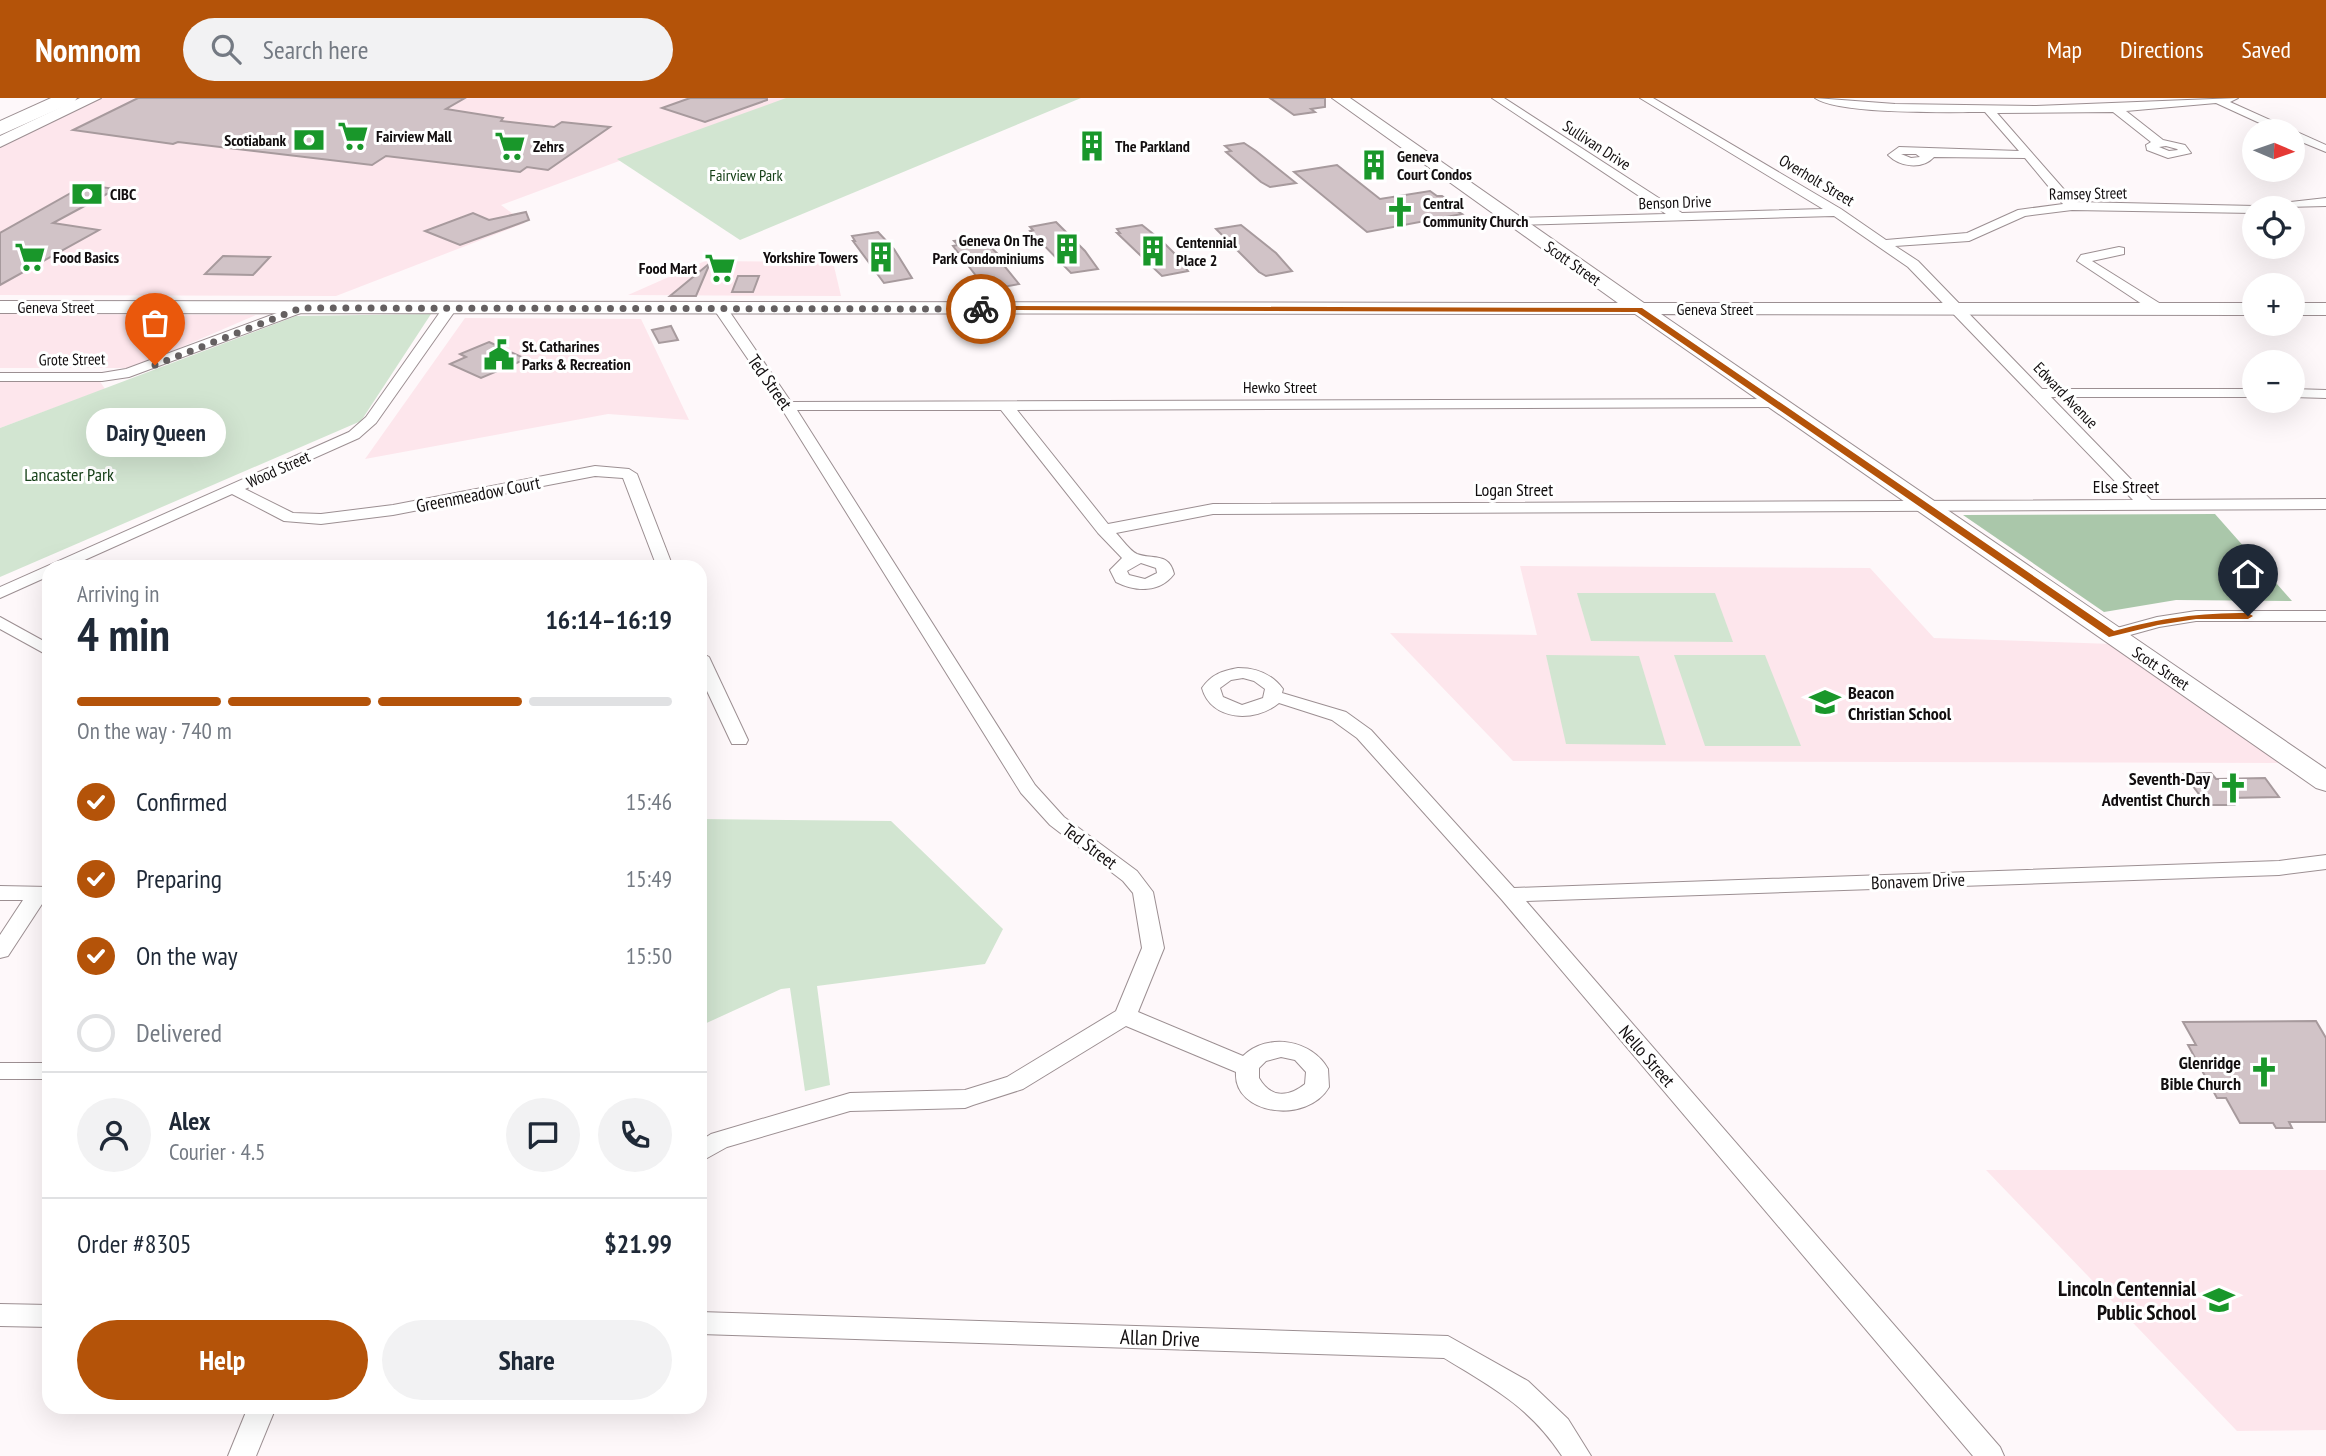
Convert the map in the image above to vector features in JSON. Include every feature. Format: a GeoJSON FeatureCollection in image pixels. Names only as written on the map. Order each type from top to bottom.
{"type":"FeatureCollection","features":[{"type":"Feature","properties":{"kind":"highway"},"geometry":{"type":"LineString","coordinates":[[0,111],[27,98]]}},
{"type":"Feature","properties":{"kind":"highway"},"geometry":{"type":"LineString","coordinates":[[0,129],[67,98]]}},
{"type":"Feature","properties":{"kind":"main road"},"geometry":{"type":"LineString","coordinates":[[0,142],[93,98]]}},
{"type":"Feature","properties":{"kind":"main road","name":"Scott Street"},"geometry":{"type":"LineString","coordinates":[[1340,98],[1639,310],[2326,782]]}},
{"type":"Feature","properties":{"kind":"main road","name":"Geneva Street"},"geometry":{"type":"LineString","coordinates":[[0,307],[2242,309]]}},
{"type":"Feature","properties":{"kind":"main road"},"geometry":{"type":"LineString","coordinates":[[2305,309],[2326,309]]}},
{"type":"Feature","properties":{"kind":"street","name":"Sullivan Drive"},"geometry":{"type":"LineString","coordinates":[[1497,98],[1681,218]]}},
{"type":"Feature","properties":{"kind":"street","name":"Overholt Street"},"geometry":{"type":"LineString","coordinates":[[1645,98],[1887,243],[1959,309]]}},
{"type":"Feature","properties":{"kind":"street"},"geometry":{"type":"LineString","coordinates":[[1820,98],[1854,105],[1988,109],[2117,109],[2233,98]]}},
{"type":"Feature","properties":{"kind":"street"},"geometry":{"type":"LineString","coordinates":[[2029,98],[2042,109]]}},
{"type":"Feature","properties":{"kind":"street"},"geometry":{"type":"LineString","coordinates":[[2217,100],[2259,119]]}},
{"type":"Feature","properties":{"kind":"street"},"geometry":{"type":"LineString","coordinates":[[1988,109],[2072,206]]}},
{"type":"Feature","properties":{"kind":"street"},"geometry":{"type":"LineString","coordinates":[[2117,109],[2161,143]]}},
{"type":"Feature","properties":{"kind":"street"},"geometry":{"type":"LineString","coordinates":[[2305,140],[2326,149]]}},
{"type":"Feature","properties":{"kind":"street"},"geometry":{"type":"LineString","coordinates":[[1924,153],[2029,155]]}},
{"type":"Feature","properties":{"kind":"street"},"geometry":{"type":"LineString","coordinates":[[2305,204],[2326,202]]}},
{"type":"Feature","properties":{"kind":"street","name":"Ramsey Street"},"geometry":{"type":"LineString","coordinates":[[1887,243],[1969,237],[2021,213],[2072,206],[2242,209]]}},
{"type":"Feature","properties":{"kind":"street","name":"Benson Drive"},"geometry":{"type":"LineString","coordinates":[[1515,222],[1837,212]]}},
{"type":"Feature","properties":{"kind":"street"},"geometry":{"type":"LineString","coordinates":[[2119,251],[2083,261],[2147,299],[2158,309]]}},
{"type":"Feature","properties":{"kind":"street","name":"Grote Street"},"geometry":{"type":"LineString","coordinates":[[0,376],[102,377],[129,373],[301,308]]}},
{"type":"Feature","properties":{"kind":"street","name":"Wood Street"},"geometry":{"type":"LineString","coordinates":[[71,560],[354,435],[370,420],[450,308]]}},
{"type":"Feature","properties":{"kind":"street","name":"Ted Street"},"geometry":{"type":"LineString","coordinates":[[720,308],[787,406],[1028,789],[1057,821],[1130,876],[1143,891],[1153,948],[1125,1016]]}},
{"type":"Feature","properties":{"kind":"street","name":"Edward Avenue"},"geometry":{"type":"LineString","coordinates":[[1959,309],[2147,505]]}},
{"type":"Feature","properties":{"kind":"street"},"geometry":{"type":"LineString","coordinates":[[2040,393],[2242,393]]}},
{"type":"Feature","properties":{"kind":"street"},"geometry":{"type":"LineString","coordinates":[[2305,393],[2326,394]]}},
{"type":"Feature","properties":{"kind":"street","name":"Hewko Street"},"geometry":{"type":"LineString","coordinates":[[787,406],[1774,403]]}},
{"type":"Feature","properties":{"kind":"street"},"geometry":{"type":"LineString","coordinates":[[1006,406],[1104,530],[1133,559]]}},
{"type":"Feature","properties":{"kind":"street","name":"Greenmeadow Court"},"geometry":{"type":"LineString","coordinates":[[234,489],[289,518],[321,519],[393,510],[596,471],[624,471],[629,474],[662,560]]}},
{"type":"Feature","properties":{"kind":"street","name":"Else Street"},"geometry":{"type":"LineString","coordinates":[[1926,507],[2326,504]]}},
{"type":"Feature","properties":{"kind":"street","name":"Logan Street"},"geometry":{"type":"LineString","coordinates":[[1104,530],[1213,509],[1926,507]]}},
{"type":"Feature","properties":{"kind":"street"},"geometry":{"type":"LineString","coordinates":[[0,593],[42,573]]}},
{"type":"Feature","properties":{"kind":"street"},"geometry":{"type":"LineString","coordinates":[[2112,635],[2157,622],[2196,616],[2326,616]]}},
{"type":"Feature","properties":{"kind":"street"},"geometry":{"type":"LineString","coordinates":[[0,622],[42,647]]}},
{"type":"Feature","properties":{"kind":"street"},"geometry":{"type":"LineString","coordinates":[[707,672],[739,740]]}},
{"type":"Feature","properties":{"kind":"street","name":"Nello Street"},"geometry":{"type":"LineString","coordinates":[[1274,696],[1339,716],[1364,734],[1509,895],[1990,1456]]}},
{"type":"Feature","properties":{"kind":"street","name":"Bonavem Drive"},"geometry":{"type":"LineString","coordinates":[[1509,895],[2278,868],[2326,863]]}},
{"type":"Feature","properties":{"kind":"street"},"geometry":{"type":"LineString","coordinates":[[0,893],[42,894]]}},
{"type":"Feature","properties":{"kind":"street"},"geometry":{"type":"LineString","coordinates":[[0,951],[42,897]]}},
{"type":"Feature","properties":{"kind":"street"},"geometry":{"type":"LineString","coordinates":[[707,1148],[719,1140],[850,1102],[965,1098],[990,1091],[1015,1083],[1125,1016],[1247,1067]]}},
{"type":"Feature","properties":{"kind":"street"},"geometry":{"type":"LineString","coordinates":[[0,1071],[42,1071]]}},
{"type":"Feature","properties":{"kind":"street"},"geometry":{"type":"LineString","coordinates":[[0,1315],[42,1316]]}},
{"type":"Feature","properties":{"kind":"street","name":"Allan Drive"},"geometry":{"type":"LineString","coordinates":[[707,1323],[1448,1347],[1519,1389],[1558,1427],[1577,1456]]}},
{"type":"Feature","properties":{"kind":"street"},"geometry":{"type":"LineString","coordinates":[[242,1456],[259,1414]]}},
{"type":"Feature","properties":{"kind":"shaded area"},"geometry":{"type":"Polygon","coordinates":[[[101,98],[788,98],[501,205],[525,223],[336,296],[0,295],[0,146],[101,98]]]}},
{"type":"Feature","properties":{"kind":"shaded area"},"geometry":{"type":"Polygon","coordinates":[[[705,261],[833,262],[841,296],[628,295],[705,261]]]}},
{"type":"Feature","properties":{"kind":"shaded area"},"geometry":{"type":"Polygon","coordinates":[[[0,314],[256,315],[133,368],[0,368],[0,314]]]}},
{"type":"Feature","properties":{"kind":"shaded area"},"geometry":{"type":"Polygon","coordinates":[[[465,318],[641,319],[689,420],[608,414],[365,459],[465,318]]]}},
{"type":"Feature","properties":{"kind":"shaded area"},"geometry":{"type":"Polygon","coordinates":[[[0,379],[99,380],[105,389],[0,428],[0,379]]]}},
{"type":"Feature","properties":{"kind":"shaded area","name":"Beacon Christian School"},"geometry":{"type":"Polygon","coordinates":[[[1520,566],[1870,568],[1934,638],[2113,644],[2279,763],[1513,761],[1390,633],[1537,635],[1520,566]]]}},
{"type":"Feature","properties":{"kind":"shaded area","name":"Lincoln Centennial Public School"},"geometry":{"type":"Polygon","coordinates":[[[1986,1170],[2326,1170],[2326,1430],[2237,1431],[1986,1170]]]}},
{"type":"Feature","properties":{"kind":"green space","name":"Fairview Park"},"geometry":{"type":"Polygon","coordinates":[[[786,98],[1081,98],[740,240],[617,159],[786,98]]]}},
{"type":"Feature","properties":{"kind":"green space","name":"Lancaster Park"},"geometry":{"type":"Polygon","coordinates":[[[431,314],[361,421],[0,577],[0,428],[296,316],[431,314]]]}},
{"type":"Feature","properties":{"kind":"green space"},"geometry":{"type":"Polygon","coordinates":[[[2215,514],[2292,601],[2176,600],[2104,612],[1963,515],[2215,514]]]}},
{"type":"Feature","properties":{"kind":"green space"},"geometry":{"type":"Polygon","coordinates":[[[1577,593],[1715,593],[1733,642],[1591,641],[1577,593]]]}},
{"type":"Feature","properties":{"kind":"green space"},"geometry":{"type":"Polygon","coordinates":[[[1546,655],[1639,656],[1666,745],[1566,744],[1546,655]]]}},
{"type":"Feature","properties":{"kind":"green space"},"geometry":{"type":"Polygon","coordinates":[[[1674,655],[1765,655],[1801,746],[1705,746],[1674,655]]]}},
{"type":"Feature","properties":{"kind":"green space"},"geometry":{"type":"Polygon","coordinates":[[[707,819],[891,821],[1003,929],[985,964],[817,986],[830,1085],[805,1091],[790,988],[781,989],[707,1023],[707,819]]]}},
{"type":"Feature","properties":{"kind":"building","name":"Fairview Mall"},"geometry":{"type":"Polygon","coordinates":[[[138,98],[465,98],[446,109],[503,118],[501,121],[554,127],[562,122],[610,127],[548,170],[527,167],[520,172],[386,156],[372,165],[178,142],[173,144],[73,130],[138,98]]]}},
{"type":"Feature","properties":{"kind":"building"},"geometry":{"type":"Polygon","coordinates":[[[690,98],[767,100],[705,122],[662,108],[690,98]]]}},
{"type":"Feature","properties":{"kind":"building"},"geometry":{"type":"Polygon","coordinates":[[[1270,98],[1325,98],[1325,107],[1311,109],[1315,112],[1294,115],[1270,98]]]}},
{"type":"Feature","properties":{"kind":"building"},"geometry":{"type":"Polygon","coordinates":[[[1244,143],[1296,183],[1270,187],[1261,182],[1226,152],[1231,151],[1225,146],[1244,143]]]}},
{"type":"Feature","properties":{"kind":"building","name":"Central Community Church"},"geometry":{"type":"Polygon","coordinates":[[[1337,165],[1380,199],[1430,191],[1459,208],[1454,209],[1462,214],[1367,232],[1294,172],[1337,165]]]}},
{"type":"Feature","properties":{"kind":"building","name":"Food Basics"},"geometry":{"type":"Polygon","coordinates":[[[85,185],[116,189],[53,223],[99,230],[0,285],[0,233],[85,185]]]}},
{"type":"Feature","properties":{"kind":"building"},"geometry":{"type":"Polygon","coordinates":[[[526,212],[529,220],[460,245],[425,231],[473,213],[489,220],[526,212]]]}},
{"type":"Feature","properties":{"kind":"building","name":"Geneva On The Park Condominiums"},"geometry":{"type":"Polygon","coordinates":[[[1056,222],[1085,251],[1098,269],[1071,273],[1030,231],[1033,230],[1030,227],[1056,222]]]}},
{"type":"Feature","properties":{"kind":"building","name":"Centennial Place 2"},"geometry":{"type":"Polygon","coordinates":[[[1142,225],[1188,267],[1185,267],[1188,271],[1162,276],[1117,233],[1120,233],[1117,229],[1142,225]]]}},
{"type":"Feature","properties":{"kind":"building"},"geometry":{"type":"Polygon","coordinates":[[[1241,225],[1276,253],[1292,271],[1266,276],[1216,229],[1241,225]]]}},
{"type":"Feature","properties":{"kind":"building","name":"Yorkshire Towers"},"geometry":{"type":"Polygon","coordinates":[[[878,232],[894,249],[912,278],[884,283],[853,241],[852,236],[878,232]]]}},
{"type":"Feature","properties":{"kind":"building"},"geometry":{"type":"Polygon","coordinates":[[[980,237],[1001,257],[997,257],[1019,284],[987,290],[953,246],[958,245],[954,241],[980,237]]]}},
{"type":"Feature","properties":{"kind":"building"},"geometry":{"type":"Polygon","coordinates":[[[223,256],[270,257],[253,275],[205,274],[223,256]]]}},
{"type":"Feature","properties":{"kind":"building"},"geometry":{"type":"Polygon","coordinates":[[[710,263],[696,296],[670,296],[710,263]]]}},
{"type":"Feature","properties":{"kind":"building"},"geometry":{"type":"Polygon","coordinates":[[[738,276],[759,276],[753,292],[732,292],[738,276]]]}},
{"type":"Feature","properties":{"kind":"building"},"geometry":{"type":"Polygon","coordinates":[[[671,326],[678,340],[659,343],[652,330],[671,326]]]}},
{"type":"Feature","properties":{"kind":"building","name":"St. Catharines Parks & Recreation"},"geometry":{"type":"Polygon","coordinates":[[[489,342],[526,359],[481,378],[450,364],[466,357],[460,354],[489,342]]]}},
{"type":"Feature","properties":{"kind":"building","name":"Seventh-Day Adventist Church"},"geometry":{"type":"Polygon","coordinates":[[[2211,773],[2216,779],[2265,778],[2279,797],[2229,798],[2234,805],[2207,805],[2184,774],[2211,773]]]}},
{"type":"Feature","properties":{"kind":"building","name":"Glenridge Bible Church"},"geometry":{"type":"Polygon","coordinates":[[[2316,1021],[2326,1038],[2326,1122],[2289,1122],[2292,1128],[2276,1128],[2273,1123],[2240,1123],[2226,1098],[2217,1098],[2188,1045],[2196,1045],[2183,1022],[2316,1021]]]}},
{"type":"Feature","properties":{"kind":"way so far"},"geometry":{"type":"LineString","coordinates":[[155,365],[301,308],[981,309]]}},
{"type":"Feature","properties":{"kind":"place","name":"Fairview Mall"},"geometry":{"type":"Point","coordinates":[353,136]}},
{"type":"Feature","properties":{"kind":"place","name":"Scotiabank"},"geometry":{"type":"Point","coordinates":[309,140]}},
{"type":"Feature","properties":{"kind":"place","name":"Zehrs"},"geometry":{"type":"Point","coordinates":[510,146]}},
{"type":"Feature","properties":{"kind":"place","name":"The Parkland"},"geometry":{"type":"Point","coordinates":[1092,146]}},
{"type":"Feature","properties":{"kind":"place","name":"Geneva Court Condos"},"geometry":{"type":"Point","coordinates":[1374,165]}},
{"type":"Feature","properties":{"kind":"place","name":"CIBC"},"geometry":{"type":"Point","coordinates":[87,194]}},
{"type":"Feature","properties":{"kind":"place","name":"Central Community Church"},"geometry":{"type":"Point","coordinates":[1400,212]}},
{"type":"Feature","properties":{"kind":"place","name":"Geneva On The Park Condominiums"},"geometry":{"type":"Point","coordinates":[1067,249]}},
{"type":"Feature","properties":{"kind":"place","name":"Centennial Place 2"},"geometry":{"type":"Point","coordinates":[1153,251]}},
{"type":"Feature","properties":{"kind":"place","name":"Food Basics"},"geometry":{"type":"Point","coordinates":[30,257]}},
{"type":"Feature","properties":{"kind":"place","name":"Yorkshire Towers"},"geometry":{"type":"Point","coordinates":[881,257]}},
{"type":"Feature","properties":{"kind":"place","name":"Food Mart"},"geometry":{"type":"Point","coordinates":[720,268]}},
{"type":"Feature","properties":{"kind":"place","name":"St. Catharines Parks & Recreation"},"geometry":{"type":"Point","coordinates":[499,355]}},
{"type":"Feature","properties":{"kind":"place","name":"Dairy Queen"},"geometry":{"type":"Point","coordinates":[155,365]}},
{"type":"Feature","properties":{"kind":"place","name":"Beacon Christian School"},"geometry":{"type":"Point","coordinates":[1825,702]}},
{"type":"Feature","properties":{"kind":"place","name":"Seventh-Day Adventist Church"},"geometry":{"type":"Point","coordinates":[2233,788]}},
{"type":"Feature","properties":{"kind":"place","name":"Glenridge Bible Church"},"geometry":{"type":"Point","coordinates":[2264,1072]}},
{"type":"Feature","properties":{"kind":"place","name":"Lincoln Centennial Public School"},"geometry":{"type":"Point","coordinates":[2219,1300]}},
{"type":"Feature","properties":{"kind":"route"},"geometry":{"type":"LineString","coordinates":[[981,309],[1639,310],[2112,635],[2157,622],[2196,616],[2248,616]]}}]}
